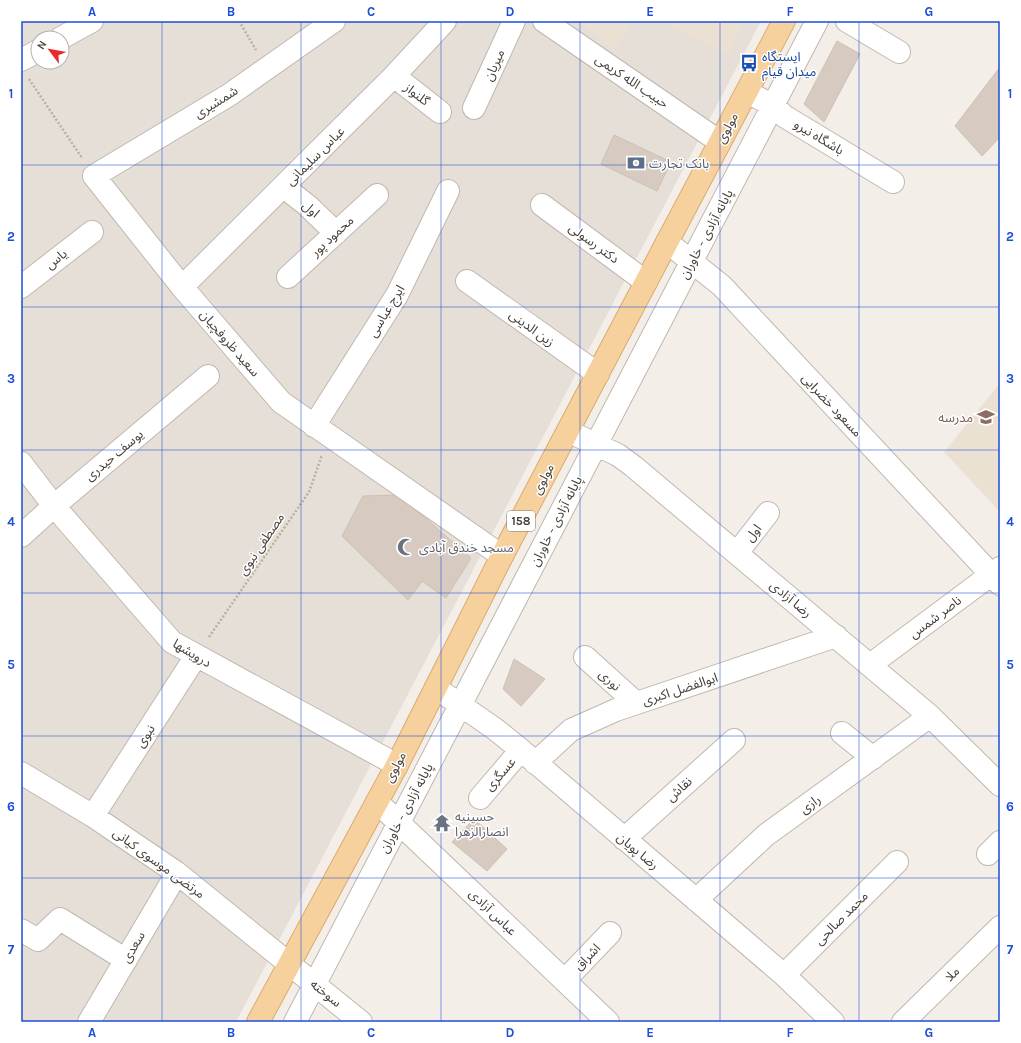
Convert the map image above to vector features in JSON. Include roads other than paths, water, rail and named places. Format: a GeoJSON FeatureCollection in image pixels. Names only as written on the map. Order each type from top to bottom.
{"type":"FeatureCollection","features":[{"type":"Feature","properties":{"kind":"main road","name":"مولوی"},"geometry":{"type":"LineString","coordinates":[[258,1022],[397,765],[502,556],[784,21]]}},
{"type":"Feature","properties":{"kind":"street"},"geometry":{"type":"LineString","coordinates":[[70,33],[92,21]]}},
{"type":"Feature","properties":{"kind":"street","name":"شمشیری"},"geometry":{"type":"LineString","coordinates":[[94,176],[229,95],[334,21]]}},
{"type":"Feature","properties":{"kind":"street","name":"عباس سلیمانی"},"geometry":{"type":"LineString","coordinates":[[182,287],[394,76],[445,21]]}},
{"type":"Feature","properties":{"kind":"street","name":"میریان"},"geometry":{"type":"LineString","coordinates":[[474,108],[514,21]]}},
{"type":"Feature","properties":{"kind":"street","name":"حبیب الله کریمی"},"geometry":{"type":"LineString","coordinates":[[544,21],[567,28],[720,142]]}},
{"type":"Feature","properties":{"kind":"street","name":"پایانه آزادی - خاوران"},"geometry":{"type":"LineString","coordinates":[[295,1022],[817,21]]}},
{"type":"Feature","properties":{"kind":"street"},"geometry":{"type":"LineString","coordinates":[[847,21],[899,52]]}},
{"type":"Feature","properties":{"kind":"street","name":"گلنواز"},"geometry":{"type":"LineString","coordinates":[[394,76],[440,112]]}},
{"type":"Feature","properties":{"kind":"street","name":"باشگاه نیرو"},"geometry":{"type":"LineString","coordinates":[[747,92],[774,106],[784,116],[893,182]]}},
{"type":"Feature","properties":{"kind":"street","name":"سعید ظروفچیان"},"geometry":{"type":"LineString","coordinates":[[94,176],[182,287],[281,402],[502,556]]}},
{"type":"Feature","properties":{"kind":"street","name":"اول"},"geometry":{"type":"LineString","coordinates":[[284,187],[308,206],[336,232]]}},
{"type":"Feature","properties":{"kind":"street","name":"ایرج عباسی"},"geometry":{"type":"LineString","coordinates":[[321,431],[397,295],[448,191]]}},
{"type":"Feature","properties":{"kind":"street","name":"محمود پور"},"geometry":{"type":"LineString","coordinates":[[288,277],[377,195]]}},
{"type":"Feature","properties":{"kind":"street","name":"دکتر رسولی"},"geometry":{"type":"LineString","coordinates":[[542,205],[646,282]]}},
{"type":"Feature","properties":{"kind":"street","name":"یاس"},"geometry":{"type":"LineString","coordinates":[[21,287],[92,232]]}},
{"type":"Feature","properties":{"kind":"street","name":"مسعود خضرایی"},"geometry":{"type":"LineString","coordinates":[[667,242],[722,286],[997,576]]}},
{"type":"Feature","properties":{"kind":"street","name":"زین الدینی"},"geometry":{"type":"LineString","coordinates":[[467,281],[598,374]]}},
{"type":"Feature","properties":{"kind":"street","name":"یوسف حیدری"},"geometry":{"type":"LineString","coordinates":[[21,536],[54,506],[208,376]]}},
{"type":"Feature","properties":{"kind":"street","name":"رضا آزادی"},"geometry":{"type":"LineString","coordinates":[[568,431],[618,455],[633,466],[930,716],[1000,785]]}},
{"type":"Feature","properties":{"kind":"street","name":"درویشها"},"geometry":{"type":"LineString","coordinates":[[21,463],[54,506],[172,642],[397,765]]}},
{"type":"Feature","properties":{"kind":"street","name":"اول"},"geometry":{"type":"LineString","coordinates":[[737,553],[768,513]]}},
{"type":"Feature","properties":{"kind":"street","name":"ناصر شمس"},"geometry":{"type":"LineString","coordinates":[[870,665],[997,576]]}},
{"type":"Feature","properties":{"kind":"street","name":"ابوالفضل اکبری"},"geometry":{"type":"LineString","coordinates":[[528,757],[571,730],[636,704],[836,636]]}},
{"type":"Feature","properties":{"kind":"street","name":"نبوی"},"geometry":{"type":"LineString","coordinates":[[93,816],[196,656]]}},
{"type":"Feature","properties":{"kind":"street","name":"نوری"},"geometry":{"type":"LineString","coordinates":[[585,657],[636,704]]}},
{"type":"Feature","properties":{"kind":"street","name":"رضا پویان"},"geometry":{"type":"LineString","coordinates":[[436,688],[495,729],[784,975],[833,1022]]}},
{"type":"Feature","properties":{"kind":"street","name":"رازی"},"geometry":{"type":"LineString","coordinates":[[696,900],[766,835],[930,716]]}},
{"type":"Feature","properties":{"kind":"street"},"geometry":{"type":"LineString","coordinates":[[842,733],[873,758]]}},
{"type":"Feature","properties":{"kind":"street","name":"نقاش"},"geometry":{"type":"LineString","coordinates":[[624,839],[734,740]]}},
{"type":"Feature","properties":{"kind":"street","name":"عسگری"},"geometry":{"type":"LineString","coordinates":[[480,798],[528,757]]}},
{"type":"Feature","properties":{"kind":"street","name":"مرتضی موسوی کیانی"},"geometry":{"type":"LineString","coordinates":[[21,774],[93,816],[177,873],[289,965]]}},
{"type":"Feature","properties":{"kind":"street","name":"عباس آزادی"},"geometry":{"type":"LineString","coordinates":[[377,802],[608,1022]]}},
{"type":"Feature","properties":{"kind":"street","name":"محمد صالحی"},"geometry":{"type":"LineString","coordinates":[[784,975],[897,862]]}},
{"type":"Feature","properties":{"kind":"street","name":"سعدی"},"geometry":{"type":"LineString","coordinates":[[89,1022],[177,873]]}},
{"type":"Feature","properties":{"kind":"street"},"geometry":{"type":"LineString","coordinates":[[21,930],[38,940],[60,919],[126,960]]}},
{"type":"Feature","properties":{"kind":"street","name":"ملا"},"geometry":{"type":"LineString","coordinates":[[903,1022],[1000,927]]}},
{"type":"Feature","properties":{"kind":"street","name":"اشراق"},"geometry":{"type":"LineString","coordinates":[[565,980],[610,933]]}},
{"type":"Feature","properties":{"kind":"street","name":"سوخته"},"geometry":{"type":"LineString","coordinates":[[289,965],[315,983],[361,1022]]}},
{"type":"Feature","properties":{"kind":"place","name":"ایستگاه میدان قیام"},"geometry":{"type":"Point","coordinates":[749,63]}},
{"type":"Feature","properties":{"kind":"place","name":"بانک تجارت"},"geometry":{"type":"Point","coordinates":[636,163]}},
{"type":"Feature","properties":{"kind":"place","name":"مدرسه"},"geometry":{"type":"Point","coordinates":[986,417]}},
{"type":"Feature","properties":{"kind":"place","name":"مسجد خندق آبادی"},"geometry":{"type":"Point","coordinates":[406,547]}},
{"type":"Feature","properties":{"kind":"place","name":"حسینیه انصارالزهرا"},"geometry":{"type":"Point","coordinates":[442,823]}}]}
